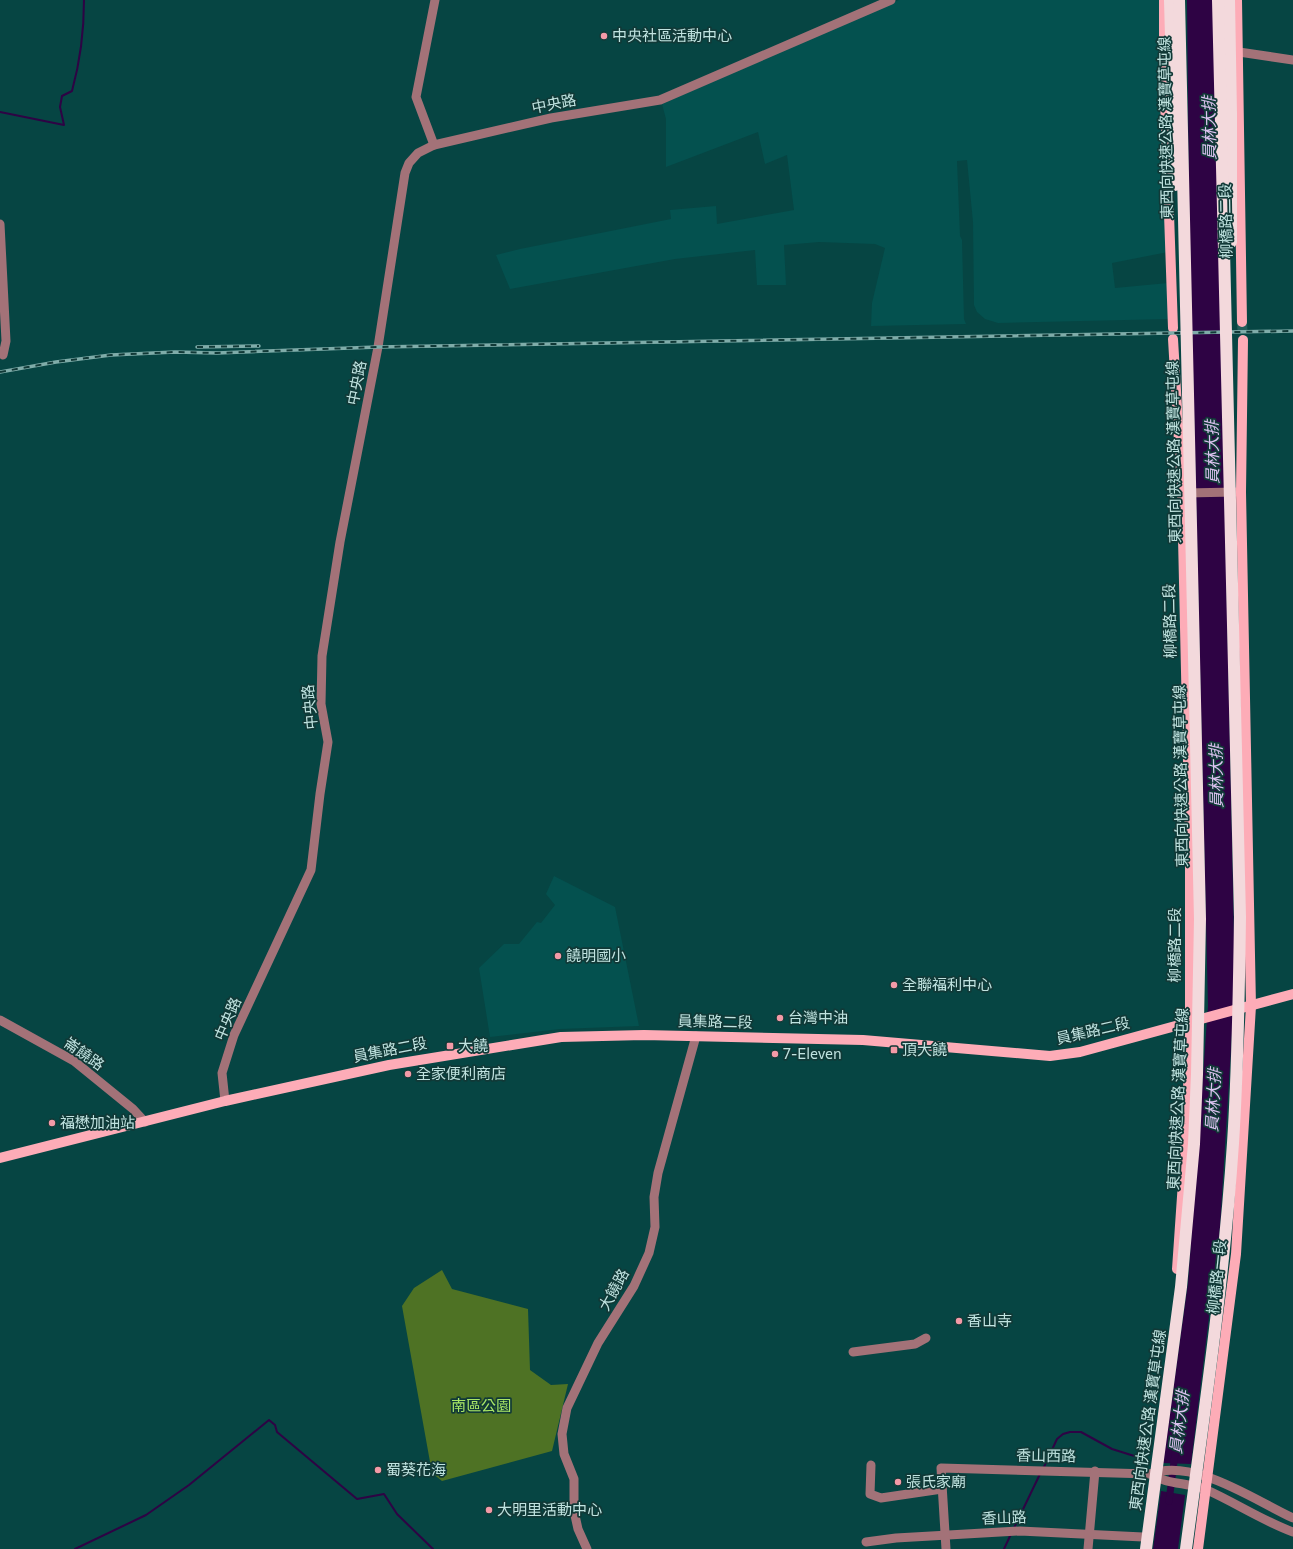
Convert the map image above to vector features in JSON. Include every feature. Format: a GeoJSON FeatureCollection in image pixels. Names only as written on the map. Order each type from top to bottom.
{"type":"FeatureCollection","features":[{"type":"Feature","properties":{"kind":"highway"},"geometry":{"type":"LineString","coordinates":[[1170,0],[1183,454],[1184,468],[1189,491]]}},
{"type":"Feature","properties":{"kind":"highway","name":"東西向快速公路 漢寶草屯線"},"geometry":{"type":"LineString","coordinates":[[1145,1543],[1181,1287],[1194,1144],[1197,1082],[1200,919],[1189,491],[1179,0]]}},
{"type":"Feature","properties":{"kind":"highway"},"geometry":{"type":"LineString","coordinates":[[1186,1549],[1219,1288],[1232,1144],[1236,1070],[1240,917],[1218,0]]}},
{"type":"Feature","properties":{"kind":"highway"},"geometry":{"type":"LineString","coordinates":[[1228,457],[1232,425],[1229,0]]}},
{"type":"Feature","properties":{"kind":"main road"},"geometry":{"type":"LineString","coordinates":[[1164,0],[1164,71],[1173,328]]}},
{"type":"Feature","properties":{"kind":"main road","name":"柳橋路二段"},"geometry":{"type":"LineString","coordinates":[[1236,0],[1242,322]]}},
{"type":"Feature","properties":{"kind":"main road","name":"柳橋路二段"},"geometry":{"type":"LineString","coordinates":[[1173,339],[1189,491],[1190,1023]]}},
{"type":"Feature","properties":{"kind":"main road"},"geometry":{"type":"LineString","coordinates":[[1243,340],[1241,492],[1251,1006],[1293,994]]}},
{"type":"Feature","properties":{"kind":"main road","name":"員集路二段"},"geometry":{"type":"LineString","coordinates":[[0,1158],[225,1102],[389,1065],[516,1043],[561,1037],[696,1036],[902,1042],[1050,1056],[1080,1052],[1251,1006]]}},
{"type":"Feature","properties":{"kind":"main road","name":"柳橋路一段"},"geometry":{"type":"LineString","coordinates":[[1198,1549],[1209,1476],[1236,1254],[1251,1006]]}},
{"type":"Feature","properties":{"kind":"main road"},"geometry":{"type":"LineString","coordinates":[[1142,1549],[1145,1543],[1150,1474],[1167,1361],[1175,1286],[1187,1124],[1190,1023]]}},
{"type":"Feature","properties":{"kind":"street"},"geometry":{"type":"LineString","coordinates":[[434,145],[416,97],[435,0]]}},
{"type":"Feature","properties":{"kind":"street","name":"中央路"},"geometry":{"type":"LineString","coordinates":[[225,1102],[222,1073],[234,1036],[311,870],[328,742],[321,704],[322,656],[340,542],[378,347],[405,173],[409,163],[418,153],[434,145],[551,118],[660,100],[891,0]]}},
{"type":"Feature","properties":{"kind":"street"},"geometry":{"type":"LineString","coordinates":[[1238,52],[1293,60]]}},
{"type":"Feature","properties":{"kind":"street"},"geometry":{"type":"LineString","coordinates":[[0,224],[6,341],[3,355]]}},
{"type":"Feature","properties":{"kind":"street"},"geometry":{"type":"LineString","coordinates":[[1189,491],[1226,493],[1241,492]]}},
{"type":"Feature","properties":{"kind":"street","name":"崙饒路"},"geometry":{"type":"LineString","coordinates":[[0,1020],[74,1061],[133,1109],[145,1122]]}},
{"type":"Feature","properties":{"kind":"street","name":"大饒路"},"geometry":{"type":"LineString","coordinates":[[587,1549],[578,1530],[574,1511],[574,1479],[564,1454],[562,1434],[567,1408],[598,1343],[634,1286],[649,1253],[655,1227],[654,1197],[658,1173],[696,1036]]}},
{"type":"Feature","properties":{"kind":"street"},"geometry":{"type":"LineString","coordinates":[[853,1352],[915,1344],[926,1338]]}},
{"type":"Feature","properties":{"kind":"street"},"geometry":{"type":"LineString","coordinates":[[871,1465],[870,1494],[881,1498],[942,1488],[946,1549]]}},
{"type":"Feature","properties":{"kind":"street","name":"香山西路"},"geometry":{"type":"LineString","coordinates":[[942,1488],[941,1468],[1033,1469],[1150,1474]]}},
{"type":"Feature","properties":{"kind":"street"},"geometry":{"type":"LineString","coordinates":[[1150,1474],[1161,1469],[1209,1476],[1293,1518]]}},
{"type":"Feature","properties":{"kind":"street"},"geometry":{"type":"LineString","coordinates":[[1088,1549],[1095,1471]]}},
{"type":"Feature","properties":{"kind":"street"},"geometry":{"type":"LineString","coordinates":[[1150,1474],[1160,1480],[1191,1484],[1207,1490],[1293,1532]]}},
{"type":"Feature","properties":{"kind":"street","name":"香山路"},"geometry":{"type":"LineString","coordinates":[[866,1542],[945,1535],[1020,1531],[1089,1535],[1145,1543]]}},
{"type":"Feature","properties":{"kind":"shaded area"},"geometry":{"type":"Polygon","coordinates":[[[899,0],[1161,0],[1168,252],[1112,263],[1115,288],[1168,283],[1169,319],[998,323],[985,319],[977,312],[974,305],[973,222],[967,160],[957,161],[960,236],[962,240],[964,319],[966,324],[871,326],[872,303],[885,248],[875,244],[819,242],[784,245],[786,285],[757,285],[755,250],[675,259],[510,289],[496,255],[671,219],[670,210],[716,206],[717,224],[794,210],[787,155],[765,164],[758,132],[666,167],[666,119],[662,104],[899,0]]]}},
{"type":"Feature","properties":{"kind":"shaded area","name":"饒明國小"},"geometry":{"type":"Polygon","coordinates":[[[554,876],[615,907],[639,1026],[560,1029],[490,1037],[479,968],[504,944],[519,944],[537,922],[541,923],[555,905],[546,894],[554,876]]]}},
{"type":"Feature","properties":{"kind":"green space","name":"南區公園"},"geometry":{"type":"Polygon","coordinates":[[[442,1270],[452,1289],[528,1309],[530,1370],[551,1385],[568,1384],[552,1451],[442,1481],[432,1473],[402,1306],[414,1288],[442,1270]]]}},
{"type":"Feature","properties":{"kind":"water"},"geometry":{"type":"Polygon","coordinates":[[[1187,0],[1214,0],[1235,984],[1220,1227],[1191,1464],[1163,1463],[1188,1283],[1208,1006],[1189,200],[1187,0]]]}},
{"type":"Feature","properties":{"kind":"water"},"geometry":{"type":"Polygon","coordinates":[[[1161,1491],[1185,1495],[1178,1549],[1153,1549],[1161,1491]]]}},
{"type":"Feature","properties":{"kind":"waterway"},"geometry":{"type":"LineString","coordinates":[[0,112],[64,125],[60,107],[62,96],[72,91],[75,80],[81,46],[84,0]]}},
{"type":"Feature","properties":{"kind":"waterway"},"geometry":{"type":"LineString","coordinates":[[75,1549],[146,1515],[189,1485],[269,1420],[275,1425],[277,1432],[357,1499],[384,1494],[397,1514],[433,1549]]}},
{"type":"Feature","properties":{"kind":"waterway"},"geometry":{"type":"LineString","coordinates":[[1043,1469],[1057,1439],[1063,1434],[1070,1432],[1081,1432],[1112,1449],[1147,1460]]}},
{"type":"Feature","properties":{"kind":"waterway","name":"員林大排"},"geometry":{"type":"LineString","coordinates":[[1169,1501],[1175,1454]]}},
{"type":"Feature","properties":{"kind":"waterway"},"geometry":{"type":"LineString","coordinates":[[1014,1528],[1040,1474]]}},
{"type":"Feature","properties":{"kind":"waterway"},"geometry":{"type":"LineString","coordinates":[[1004,1549],[1011,1534]]}},
{"type":"Feature","properties":{"kind":"tunnel"},"geometry":{"type":"LineString","coordinates":[[1242,322],[1243,340]]}},
{"type":"Feature","properties":{"kind":"railway"},"geometry":{"type":"LineString","coordinates":[[0,372],[56,362],[111,355],[175,352],[217,353],[378,347],[1293,331]]}},
{"type":"Feature","properties":{"kind":"railway"},"geometry":{"type":"LineString","coordinates":[[197,347],[259,346]]}},
{"type":"Feature","properties":{"kind":"place","name":"中央社區活動中心"},"geometry":{"type":"Point","coordinates":[604,36]}},
{"type":"Feature","properties":{"kind":"place","name":"饒明國小"},"geometry":{"type":"Point","coordinates":[558,956]}},
{"type":"Feature","properties":{"kind":"place","name":"全聯福利中心"},"geometry":{"type":"Point","coordinates":[894,985]}},
{"type":"Feature","properties":{"kind":"place","name":"台灣中油"},"geometry":{"type":"Point","coordinates":[780,1018]}},
{"type":"Feature","properties":{"kind":"place","name":"大饒"},"geometry":{"type":"Point","coordinates":[450,1046]}},
{"type":"Feature","properties":{"kind":"place","name":"頂大饒"},"geometry":{"type":"Point","coordinates":[894,1050]}},
{"type":"Feature","properties":{"kind":"place","name":"7-Eleven"},"geometry":{"type":"Point","coordinates":[775,1054]}},
{"type":"Feature","properties":{"kind":"place","name":"全家便利商店"},"geometry":{"type":"Point","coordinates":[408,1074]}},
{"type":"Feature","properties":{"kind":"place","name":"福懋加油站"},"geometry":{"type":"Point","coordinates":[52,1123]}},
{"type":"Feature","properties":{"kind":"place","name":"香山寺"},"geometry":{"type":"Point","coordinates":[959,1321]}},
{"type":"Feature","properties":{"kind":"place","name":"蜀葵花海"},"geometry":{"type":"Point","coordinates":[378,1470]}},
{"type":"Feature","properties":{"kind":"place","name":"張氏家廟"},"geometry":{"type":"Point","coordinates":[898,1482]}},
{"type":"Feature","properties":{"kind":"place","name":"大明里活動中心"},"geometry":{"type":"Point","coordinates":[489,1510]}}]}
